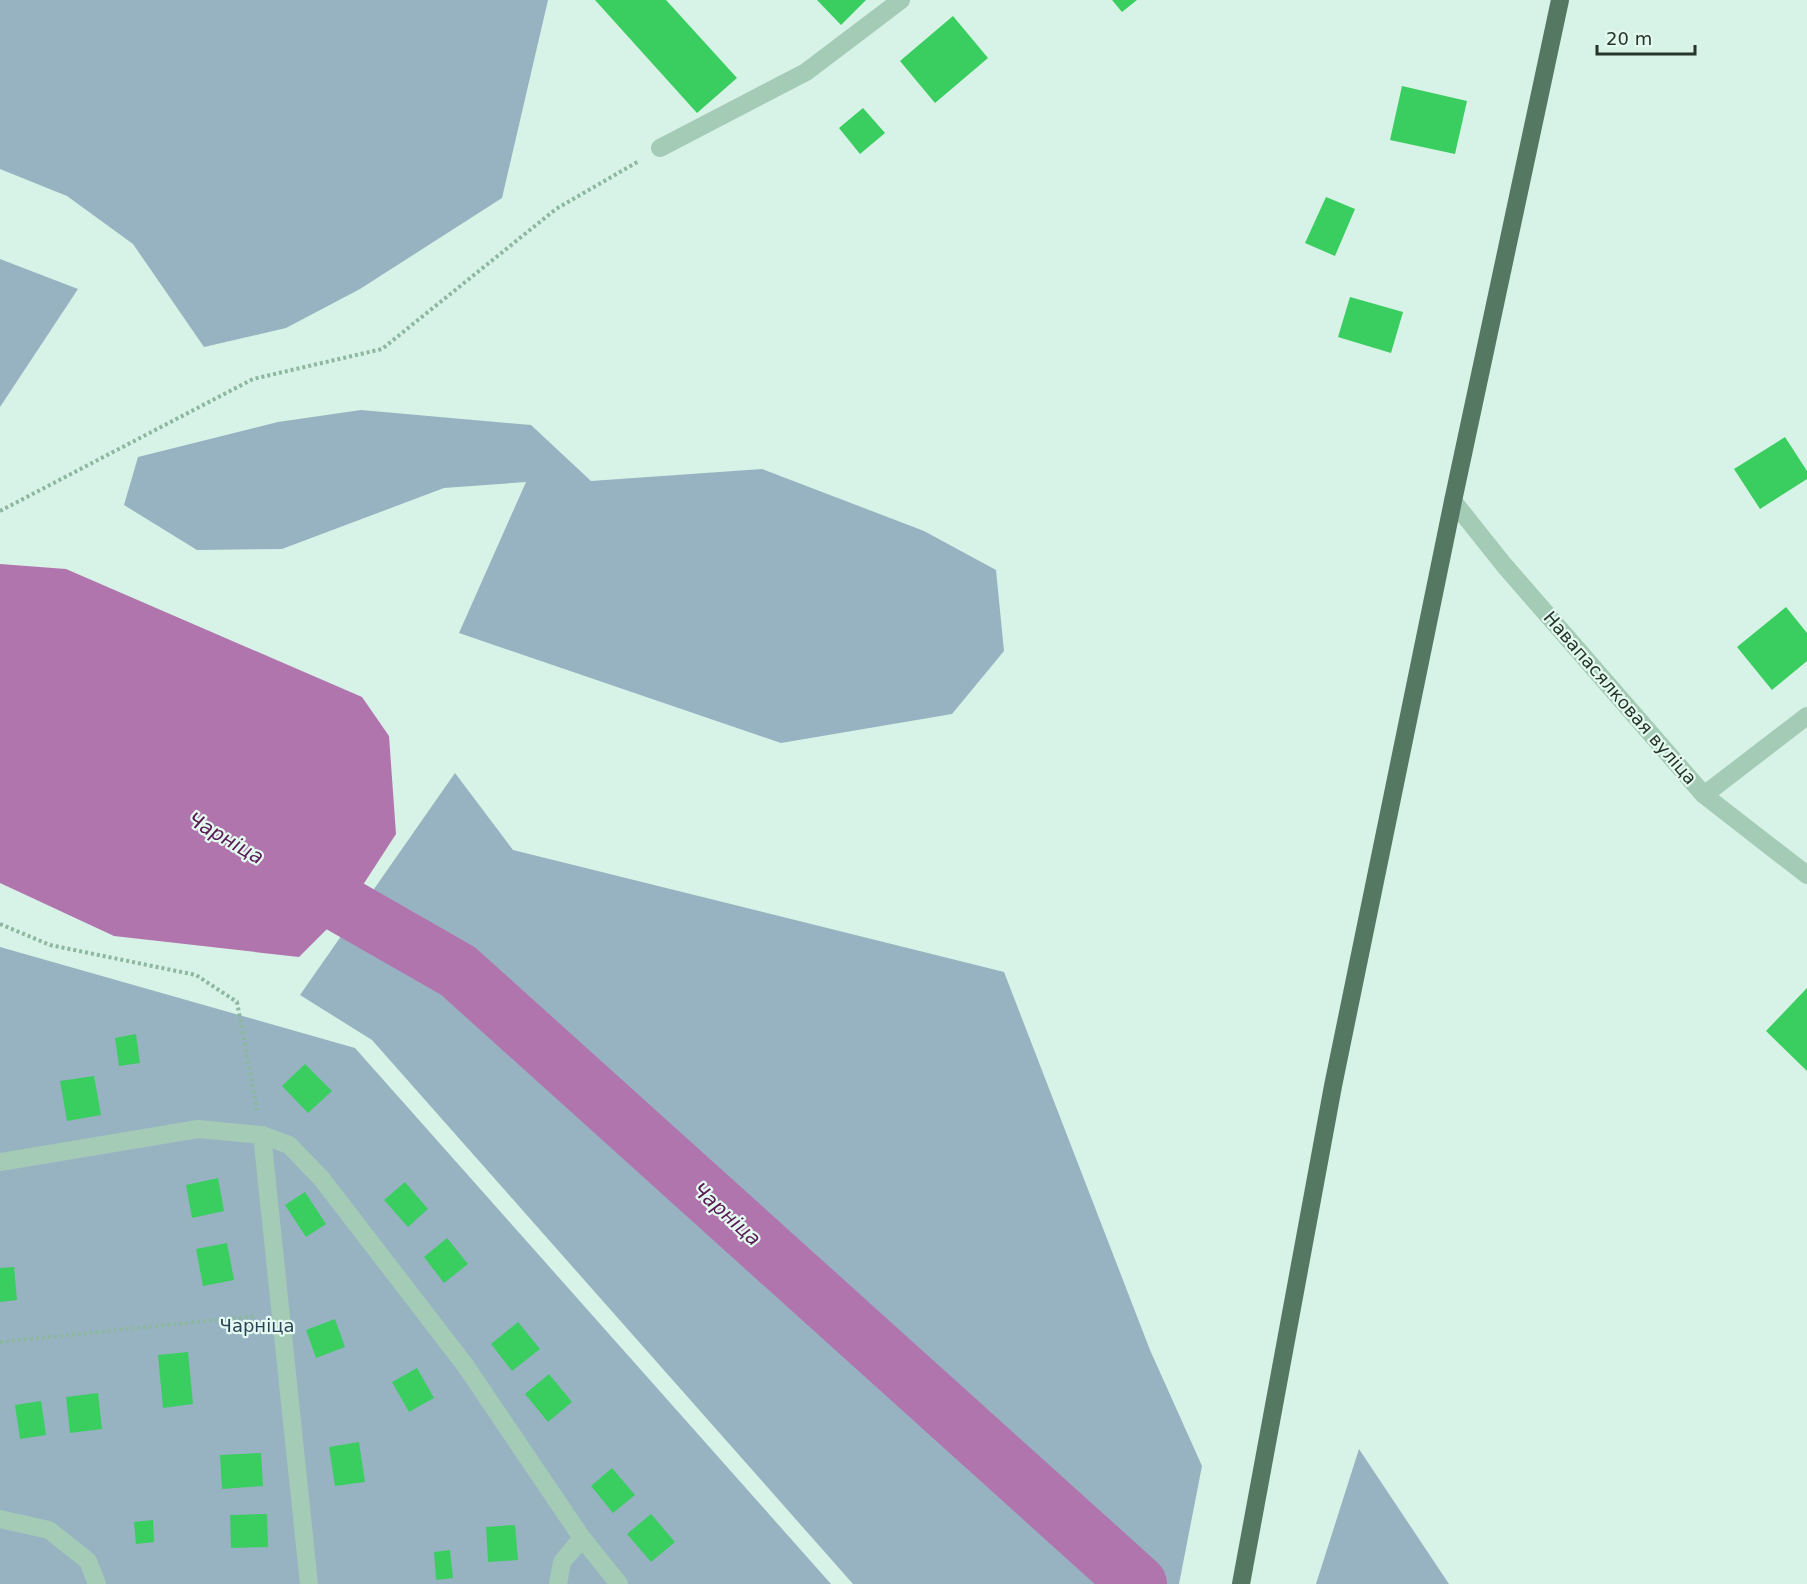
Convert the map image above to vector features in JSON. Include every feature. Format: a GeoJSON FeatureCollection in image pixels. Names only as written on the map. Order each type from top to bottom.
{"type":"FeatureCollection","features":[{"type":"Feature","properties":{"kind":"main road"},"geometry":{"type":"LineString","coordinates":[[1241,1584],[1333,1086],[1452,501],[1560,0]]}},
{"type":"Feature","properties":{"kind":"street"},"geometry":{"type":"LineString","coordinates":[[660,148],[806,72],[901,0]]}},
{"type":"Feature","properties":{"kind":"street","name":"Навапасялковая вуліца"},"geometry":{"type":"LineString","coordinates":[[1452,501],[1504,565],[1704,795],[1807,875]]}},
{"type":"Feature","properties":{"kind":"street"},"geometry":{"type":"LineString","coordinates":[[1704,795],[1807,716]]}},
{"type":"Feature","properties":{"kind":"street"},"geometry":{"type":"LineString","coordinates":[[0,1162],[198,1129],[262,1135],[289,1145],[321,1178],[465,1365],[582,1538],[619,1584]]}},
{"type":"Feature","properties":{"kind":"street"},"geometry":{"type":"LineString","coordinates":[[262,1135],[309,1584]]}},
{"type":"Feature","properties":{"kind":"street"},"geometry":{"type":"LineString","coordinates":[[0,1519],[49,1530],[88,1562],[97,1584]]}},
{"type":"Feature","properties":{"kind":"street"},"geometry":{"type":"LineString","coordinates":[[558,1584],[562,1562],[582,1538]]}},
{"type":"Feature","properties":{"kind":"path"},"geometry":{"type":"LineString","coordinates":[[0,511],[253,379],[382,349],[556,209],[660,148]]}},
{"type":"Feature","properties":{"kind":"path"},"geometry":{"type":"LineString","coordinates":[[0,924],[50,945],[196,975],[237,1002],[262,1135]]}},
{"type":"Feature","properties":{"kind":"path"},"geometry":{"type":"LineString","coordinates":[[0,1342],[281,1313]]}},
{"type":"Feature","properties":{"kind":"green space"},"geometry":{"type":"Polygon","coordinates":[[[0,0],[548,0],[502,198],[360,289],[286,328],[204,347],[133,244],[67,196],[0,169],[0,0]]]}},
{"type":"Feature","properties":{"kind":"green space"},"geometry":{"type":"Polygon","coordinates":[[[0,259],[78,289],[0,407],[0,259]]]}},
{"type":"Feature","properties":{"kind":"green space"},"geometry":{"type":"Polygon","coordinates":[[[361,410],[531,425],[591,481],[762,469],[924,531],[996,570],[1004,651],[952,714],[781,743],[459,633],[526,482],[444,488],[282,549],[197,550],[124,505],[138,457],[278,422],[361,410]]]}},
{"type":"Feature","properties":{"kind":"green space"},"geometry":{"type":"Polygon","coordinates":[[[455,773],[513,850],[1004,972],[1150,1350],[1202,1466],[1179,1584],[853,1584],[372,1040],[300,995],[455,773]]]}},
{"type":"Feature","properties":{"kind":"green space","name":"Чарніца"},"geometry":{"type":"Polygon","coordinates":[[[0,947],[355,1048],[831,1584],[0,1584],[0,947]]]}},
{"type":"Feature","properties":{"kind":"green space"},"geometry":{"type":"Polygon","coordinates":[[[1359,1449],[1449,1584],[1316,1584],[1359,1449]]]}},
{"type":"Feature","properties":{"kind":"water"},"geometry":{"type":"Polygon","coordinates":[[[0,564],[66,569],[362,697],[389,736],[396,834],[348,908],[299,957],[114,936],[0,883],[0,564]]]}},
{"type":"Feature","properties":{"kind":"building"},"geometry":{"type":"Polygon","coordinates":[[[595,0],[666,0],[737,78],[697,113],[595,0]]]}},
{"type":"Feature","properties":{"kind":"building"},"geometry":{"type":"Polygon","coordinates":[[[817,0],[866,0],[841,25],[817,0]]]}},
{"type":"Feature","properties":{"kind":"building"},"geometry":{"type":"Polygon","coordinates":[[[1112,0],[1137,0],[1122,12],[1112,0]]]}},
{"type":"Feature","properties":{"kind":"building"},"geometry":{"type":"Polygon","coordinates":[[[953,16],[988,58],[935,103],[900,61],[953,16]]]}},
{"type":"Feature","properties":{"kind":"building"},"geometry":{"type":"Polygon","coordinates":[[[1402,86],[1467,101],[1455,154],[1390,140],[1402,86]]]}},
{"type":"Feature","properties":{"kind":"building"},"geometry":{"type":"Polygon","coordinates":[[[863,108],[885,133],[860,154],[839,128],[863,108]]]}},
{"type":"Feature","properties":{"kind":"building"},"geometry":{"type":"Polygon","coordinates":[[[1326,197],[1355,209],[1335,256],[1305,243],[1326,197]]]}},
{"type":"Feature","properties":{"kind":"building"},"geometry":{"type":"Polygon","coordinates":[[[1350,297],[1403,312],[1391,353],[1338,337],[1350,297]]]}},
{"type":"Feature","properties":{"kind":"building"},"geometry":{"type":"Polygon","coordinates":[[[1785,437],[1807,471],[1807,479],[1760,509],[1734,469],[1785,437]]]}},
{"type":"Feature","properties":{"kind":"building"},"geometry":{"type":"Polygon","coordinates":[[[1786,607],[1807,633],[1807,661],[1772,690],[1737,647],[1786,607]]]}},
{"type":"Feature","properties":{"kind":"building"},"geometry":{"type":"Polygon","coordinates":[[[1807,988],[1807,1071],[1766,1031],[1807,988]]]}},
{"type":"Feature","properties":{"kind":"building"},"geometry":{"type":"Polygon","coordinates":[[[136,1034],[140,1063],[119,1066],[115,1038],[136,1034]]]}},
{"type":"Feature","properties":{"kind":"building"},"geometry":{"type":"Polygon","coordinates":[[[305,1064],[332,1091],[308,1113],[282,1086],[305,1064]]]}},
{"type":"Feature","properties":{"kind":"building"},"geometry":{"type":"Polygon","coordinates":[[[94,1076],[101,1115],[67,1121],[60,1081],[94,1076]]]}},
{"type":"Feature","properties":{"kind":"building"},"geometry":{"type":"Polygon","coordinates":[[[218,1178],[224,1211],[192,1218],[186,1185],[218,1178]]]}},
{"type":"Feature","properties":{"kind":"building"},"geometry":{"type":"Polygon","coordinates":[[[405,1182],[428,1209],[408,1227],[384,1200],[405,1182]]]}},
{"type":"Feature","properties":{"kind":"building"},"geometry":{"type":"Polygon","coordinates":[[[305,1192],[326,1224],[306,1237],[285,1205],[305,1192]]]}},
{"type":"Feature","properties":{"kind":"building"},"geometry":{"type":"Polygon","coordinates":[[[447,1238],[468,1264],[444,1283],[424,1257],[447,1238]]]}},
{"type":"Feature","properties":{"kind":"building"},"geometry":{"type":"Polygon","coordinates":[[[227,1243],[234,1280],[203,1286],[196,1249],[227,1243]]]}},
{"type":"Feature","properties":{"kind":"building"},"geometry":{"type":"Polygon","coordinates":[[[14,1267],[17,1300],[0,1302],[0,1268],[14,1267]]]}},
{"type":"Feature","properties":{"kind":"building"},"geometry":{"type":"Polygon","coordinates":[[[335,1319],[345,1347],[316,1358],[306,1330],[335,1319]]]}},
{"type":"Feature","properties":{"kind":"building"},"geometry":{"type":"Polygon","coordinates":[[[518,1322],[540,1349],[512,1371],[491,1344],[518,1322]]]}},
{"type":"Feature","properties":{"kind":"building"},"geometry":{"type":"Polygon","coordinates":[[[188,1352],[193,1404],[163,1408],[158,1355],[188,1352]]]}},
{"type":"Feature","properties":{"kind":"building"},"geometry":{"type":"Polygon","coordinates":[[[417,1368],[434,1398],[409,1412],[392,1382],[417,1368]]]}},
{"type":"Feature","properties":{"kind":"building"},"geometry":{"type":"Polygon","coordinates":[[[549,1374],[572,1402],[548,1422],[525,1394],[549,1374]]]}},
{"type":"Feature","properties":{"kind":"building"},"geometry":{"type":"Polygon","coordinates":[[[98,1393],[102,1429],[70,1433],[66,1397],[98,1393]]]}},
{"type":"Feature","properties":{"kind":"building"},"geometry":{"type":"Polygon","coordinates":[[[41,1401],[46,1435],[20,1439],[15,1405],[41,1401]]]}},
{"type":"Feature","properties":{"kind":"building"},"geometry":{"type":"Polygon","coordinates":[[[359,1442],[365,1482],[335,1486],[329,1447],[359,1442]]]}},
{"type":"Feature","properties":{"kind":"building"},"geometry":{"type":"Polygon","coordinates":[[[261,1453],[263,1486],[222,1489],[220,1455],[261,1453]]]}},
{"type":"Feature","properties":{"kind":"building"},"geometry":{"type":"Polygon","coordinates":[[[612,1468],[635,1495],[613,1513],[591,1486],[612,1468]]]}},
{"type":"Feature","properties":{"kind":"building"},"geometry":{"type":"Polygon","coordinates":[[[267,1514],[268,1547],[231,1548],[230,1515],[267,1514]]]}},
{"type":"Feature","properties":{"kind":"building"},"geometry":{"type":"Polygon","coordinates":[[[651,1514],[675,1542],[651,1562],[627,1534],[651,1514]]]}},
{"type":"Feature","properties":{"kind":"building"},"geometry":{"type":"Polygon","coordinates":[[[153,1520],[154,1542],[136,1544],[134,1522],[153,1520]]]}},
{"type":"Feature","properties":{"kind":"building"},"geometry":{"type":"Polygon","coordinates":[[[515,1525],[518,1560],[488,1562],[486,1527],[515,1525]]]}},
{"type":"Feature","properties":{"kind":"building"},"geometry":{"type":"Polygon","coordinates":[[[450,1550],[453,1578],[436,1580],[434,1552],[450,1550]]]}},
{"type":"Feature","properties":{"kind":"waterway","name":"Чарніца"},"geometry":{"type":"LineString","coordinates":[[278,868],[458,971],[1138,1584]]}}]}
